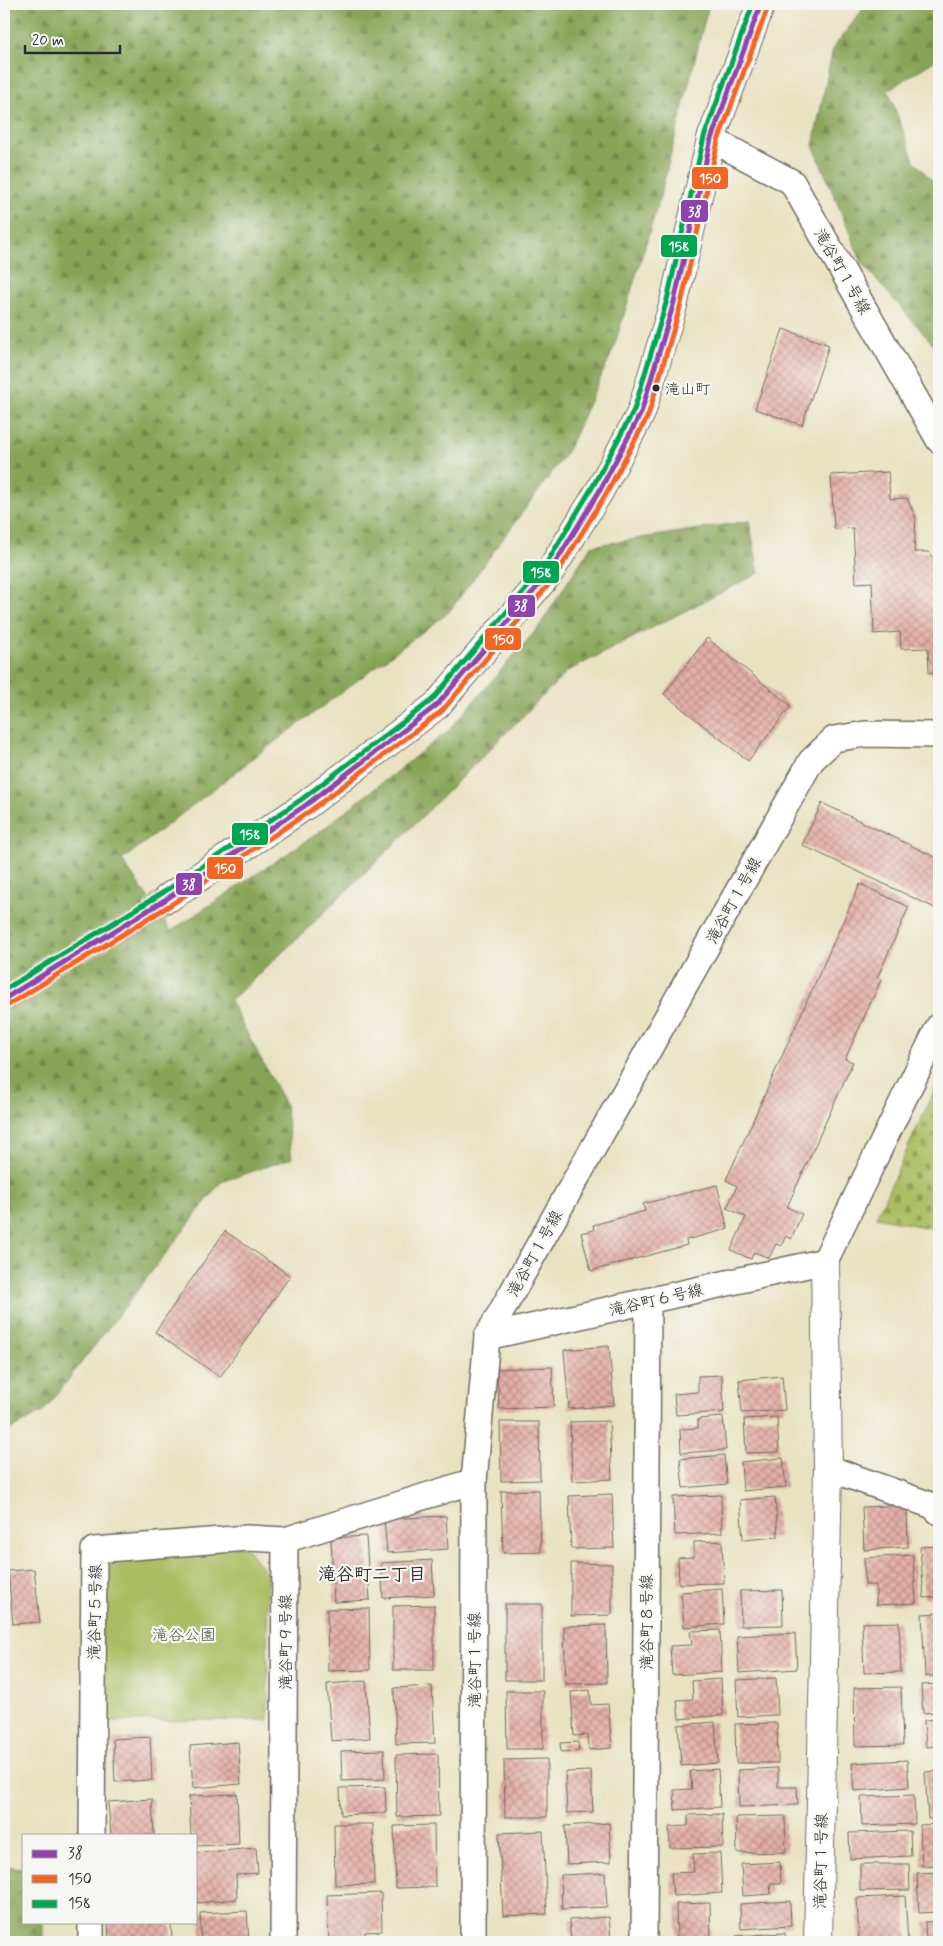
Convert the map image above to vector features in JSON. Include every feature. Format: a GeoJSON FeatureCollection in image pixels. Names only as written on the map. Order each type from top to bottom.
{"type":"FeatureCollection","features":[{"type":"Feature","properties":{"kind":"street"},"geometry":{"type":"LineString","coordinates":[[168,898],[306,805],[437,705],[549,573],[600,490],[641,413],[674,302],[711,139],[761,4]]}},
{"type":"Feature","properties":{"kind":"street","name":"滝谷町１号線"},"geometry":{"type":"LineString","coordinates":[[711,139],[792,182],[939,440]]}},
{"type":"Feature","properties":{"kind":"street","name":"滝谷町１号線"},"geometry":{"type":"LineString","coordinates":[[473,1942],[474,1481],[487,1337],[812,761],[834,739],[865,734],[939,734]]}},
{"type":"Feature","properties":{"kind":"street","name":"滝谷町１号線"},"geometry":{"type":"LineString","coordinates":[[818,1942],[828,1468],[825,1262],[939,1026]]}},
{"type":"Feature","properties":{"kind":"street","name":"滝谷町６号線"},"geometry":{"type":"LineString","coordinates":[[487,1337],[825,1262]]}},
{"type":"Feature","properties":{"kind":"street","name":"滝谷町８号線"},"geometry":{"type":"LineString","coordinates":[[644,1942],[648,1301]]}},
{"type":"Feature","properties":{"kind":"street"},"geometry":{"type":"LineString","coordinates":[[828,1468],[933,1506],[939,1512]]}},
{"type":"Feature","properties":{"kind":"street"},"geometry":{"type":"LineString","coordinates":[[285,1540],[474,1481]]}},
{"type":"Feature","properties":{"kind":"street","name":"滝谷町５号線"},"geometry":{"type":"LineString","coordinates":[[92,1834],[94,1550],[247,1538],[285,1540]]}},
{"type":"Feature","properties":{"kind":"street","name":"滝谷町９号線"},"geometry":{"type":"LineString","coordinates":[[283,1942],[285,1540]]}},
{"type":"Feature","properties":{"kind":"street"},"geometry":{"type":"LineString","coordinates":[[91,1924],[91,1942]]}},
{"type":"Feature","properties":{"kind":"green space"},"geometry":{"type":"Polygon","coordinates":[[[4,4],[705,4],[708,8],[659,201],[613,350],[567,452],[448,613],[268,747],[122,860],[171,931],[318,833],[448,731],[538,628],[591,546],[749,521],[759,573],[568,671],[300,936],[230,1001],[285,1104],[292,1158],[221,1182],[44,1411],[4,1433],[4,4]]]}},
{"type":"Feature","properties":{"kind":"green space"},"geometry":{"type":"Polygon","coordinates":[[[867,4],[939,4],[939,58],[888,90],[914,161],[939,188],[939,343],[932,343],[862,263],[813,145],[833,48],[867,4]]]}},
{"type":"Feature","properties":{"kind":"green space"},"geometry":{"type":"Polygon","coordinates":[[[939,1080],[939,1230],[876,1217],[939,1080]]]}},
{"type":"Feature","properties":{"kind":"green space","name":"滝谷公園"},"geometry":{"type":"Polygon","coordinates":[[[245,1546],[267,1574],[268,1720],[102,1721],[102,1577],[118,1557],[245,1546]]]}},
{"type":"Feature","properties":{"kind":"green space"},"geometry":{"type":"Polygon","coordinates":[[[4,1866],[22,1868],[22,1924],[43,1924],[43,1942],[4,1942],[4,1866]]]}},
{"type":"Feature","properties":{"kind":"building"},"geometry":{"type":"Polygon","coordinates":[[[783,329],[829,345],[802,425],[755,409],[783,329]]]}},
{"type":"Feature","properties":{"kind":"building"},"geometry":{"type":"Polygon","coordinates":[[[936,331],[939,331],[939,346],[938,346],[936,331]]]}},
{"type":"Feature","properties":{"kind":"building"},"geometry":{"type":"Polygon","coordinates":[[[888,472],[890,499],[907,498],[916,518],[914,552],[928,552],[939,564],[939,595],[936,613],[939,612],[939,673],[929,673],[928,648],[901,649],[900,632],[874,634],[872,582],[856,583],[853,528],[834,529],[831,475],[888,472]]]}},
{"type":"Feature","properties":{"kind":"building"},"geometry":{"type":"Polygon","coordinates":[[[707,638],[791,706],[748,761],[664,694],[707,638]]]}},
{"type":"Feature","properties":{"kind":"building"},"geometry":{"type":"Polygon","coordinates":[[[822,803],[939,859],[939,910],[802,845],[822,803]]]}},
{"type":"Feature","properties":{"kind":"building"},"geometry":{"type":"Polygon","coordinates":[[[860,884],[909,907],[877,978],[881,980],[845,1059],[853,1062],[787,1207],[802,1214],[791,1239],[786,1236],[781,1246],[776,1244],[769,1258],[754,1252],[751,1259],[731,1250],[746,1217],[727,1208],[737,1186],[726,1180],[860,884]]]}},
{"type":"Feature","properties":{"kind":"building"},"geometry":{"type":"Polygon","coordinates":[[[717,1185],[728,1229],[686,1240],[687,1245],[591,1271],[581,1233],[594,1230],[593,1225],[645,1211],[643,1204],[717,1185]]]}},
{"type":"Feature","properties":{"kind":"building"},"geometry":{"type":"Polygon","coordinates":[[[225,1231],[290,1276],[220,1377],[155,1332],[225,1231]]]}},
{"type":"Feature","properties":{"kind":"building"},"geometry":{"type":"Polygon","coordinates":[[[609,1346],[614,1405],[569,1409],[564,1350],[609,1346]]]}},
{"type":"Feature","properties":{"kind":"building"},"geometry":{"type":"Polygon","coordinates":[[[552,1367],[554,1407],[499,1409],[497,1369],[552,1367]]]}},
{"type":"Feature","properties":{"kind":"building"},"geometry":{"type":"Polygon","coordinates":[[[722,1375],[724,1412],[676,1415],[674,1394],[698,1392],[698,1376],[722,1375]]]}},
{"type":"Feature","properties":{"kind":"building"},"geometry":{"type":"Polygon","coordinates":[[[782,1376],[785,1410],[742,1413],[739,1380],[782,1376]]]}},
{"type":"Feature","properties":{"kind":"building"},"geometry":{"type":"Polygon","coordinates":[[[723,1417],[726,1450],[681,1453],[680,1429],[698,1428],[698,1419],[723,1417]]]}},
{"type":"Feature","properties":{"kind":"building"},"geometry":{"type":"Polygon","coordinates":[[[777,1417],[779,1452],[746,1453],[744,1419],[777,1417]]]}},
{"type":"Feature","properties":{"kind":"building"},"geometry":{"type":"Polygon","coordinates":[[[609,1421],[612,1479],[572,1481],[570,1422],[609,1421]]]}},
{"type":"Feature","properties":{"kind":"building"},"geometry":{"type":"Polygon","coordinates":[[[500,1422],[539,1422],[540,1480],[501,1481],[500,1422]]]}},
{"type":"Feature","properties":{"kind":"building"},"geometry":{"type":"Polygon","coordinates":[[[724,1455],[727,1484],[683,1488],[680,1459],[724,1455]]]}},
{"type":"Feature","properties":{"kind":"building"},"geometry":{"type":"Polygon","coordinates":[[[783,1458],[786,1487],[743,1491],[741,1462],[783,1458]]]}},
{"type":"Feature","properties":{"kind":"building"},"geometry":{"type":"Polygon","coordinates":[[[539,1490],[541,1552],[503,1553],[501,1491],[539,1490]]]}},
{"type":"Feature","properties":{"kind":"building"},"geometry":{"type":"Polygon","coordinates":[[[612,1494],[614,1548],[571,1549],[569,1496],[612,1494]]]}},
{"type":"Feature","properties":{"kind":"building"},"geometry":{"type":"Polygon","coordinates":[[[721,1495],[722,1533],[675,1535],[673,1497],[721,1495]]]}},
{"type":"Feature","properties":{"kind":"building"},"geometry":{"type":"Polygon","coordinates":[[[775,1497],[778,1537],[743,1540],[740,1500],[775,1497]]]}},
{"type":"Feature","properties":{"kind":"building"},"geometry":{"type":"Polygon","coordinates":[[[907,1505],[908,1547],[864,1550],[862,1507],[907,1505]]]}},
{"type":"Feature","properties":{"kind":"building"},"geometry":{"type":"Polygon","coordinates":[[[446,1516],[448,1549],[387,1553],[384,1519],[446,1516]]]}},
{"type":"Feature","properties":{"kind":"building"},"geometry":{"type":"Polygon","coordinates":[[[366,1536],[370,1600],[334,1602],[331,1538],[366,1536]]]}},
{"type":"Feature","properties":{"kind":"building"},"geometry":{"type":"Polygon","coordinates":[[[722,1541],[724,1583],[679,1584],[678,1558],[694,1557],[694,1542],[722,1541]]]}},
{"type":"Feature","properties":{"kind":"building"},"geometry":{"type":"Polygon","coordinates":[[[939,1546],[939,1597],[924,1598],[920,1547],[939,1546]]]}},
{"type":"Feature","properties":{"kind":"building"},"geometry":{"type":"Polygon","coordinates":[[[913,1555],[916,1603],[876,1605],[876,1585],[865,1585],[864,1558],[913,1555]]]}},
{"type":"Feature","properties":{"kind":"building"},"geometry":{"type":"Polygon","coordinates":[[[432,1560],[434,1595],[383,1598],[381,1563],[432,1560]]]}},
{"type":"Feature","properties":{"kind":"building"},"geometry":{"type":"Polygon","coordinates":[[[571,1563],[612,1564],[612,1615],[571,1616],[571,1563]]]}},
{"type":"Feature","properties":{"kind":"building"},"geometry":{"type":"Polygon","coordinates":[[[34,1569],[40,1622],[13,1624],[8,1571],[34,1569]]]}},
{"type":"Feature","properties":{"kind":"building"},"geometry":{"type":"Polygon","coordinates":[[[722,1589],[724,1624],[684,1627],[681,1592],[722,1589]]]}},
{"type":"Feature","properties":{"kind":"building"},"geometry":{"type":"Polygon","coordinates":[[[782,1590],[783,1625],[741,1626],[740,1591],[782,1590]]]}},
{"type":"Feature","properties":{"kind":"building"},"geometry":{"type":"Polygon","coordinates":[[[505,1604],[542,1604],[542,1680],[505,1680],[505,1604]]]}},
{"type":"Feature","properties":{"kind":"building"},"geometry":{"type":"Polygon","coordinates":[[[434,1605],[434,1670],[393,1670],[393,1606],[434,1605]]]}},
{"type":"Feature","properties":{"kind":"building"},"geometry":{"type":"Polygon","coordinates":[[[369,1608],[370,1670],[328,1671],[327,1609],[369,1608]]]}},
{"type":"Feature","properties":{"kind":"building"},"geometry":{"type":"Polygon","coordinates":[[[939,1613],[939,1676],[925,1676],[922,1614],[939,1613]]]}},
{"type":"Feature","properties":{"kind":"building"},"geometry":{"type":"Polygon","coordinates":[[[899,1622],[901,1672],[864,1673],[862,1623],[899,1622]]]}},
{"type":"Feature","properties":{"kind":"building"},"geometry":{"type":"Polygon","coordinates":[[[606,1625],[607,1683],[566,1684],[564,1626],[606,1625]]]}},
{"type":"Feature","properties":{"kind":"building"},"geometry":{"type":"Polygon","coordinates":[[[720,1630],[722,1672],[672,1675],[670,1646],[692,1645],[690,1631],[720,1630]]]}},
{"type":"Feature","properties":{"kind":"building"},"geometry":{"type":"Polygon","coordinates":[[[795,1633],[797,1669],[739,1673],[737,1636],[795,1633]]]}},
{"type":"Feature","properties":{"kind":"building"},"geometry":{"type":"Polygon","coordinates":[[[776,1678],[778,1715],[738,1717],[736,1680],[776,1678]]]}},
{"type":"Feature","properties":{"kind":"building"},"geometry":{"type":"Polygon","coordinates":[[[721,1679],[723,1715],[679,1719],[677,1700],[693,1699],[692,1681],[721,1679]]]}},
{"type":"Feature","properties":{"kind":"building"},"geometry":{"type":"Polygon","coordinates":[[[366,1681],[370,1738],[331,1741],[327,1684],[366,1681]]]}},
{"type":"Feature","properties":{"kind":"building"},"geometry":{"type":"Polygon","coordinates":[[[939,1684],[939,1712],[923,1713],[921,1685],[939,1684]]]}},
{"type":"Feature","properties":{"kind":"building"},"geometry":{"type":"Polygon","coordinates":[[[432,1686],[435,1743],[396,1744],[394,1688],[432,1686]]]}},
{"type":"Feature","properties":{"kind":"building"},"geometry":{"type":"Polygon","coordinates":[[[901,1687],[903,1745],[855,1746],[854,1688],[901,1687]]]}},
{"type":"Feature","properties":{"kind":"building"},"geometry":{"type":"Polygon","coordinates":[[[590,1690],[591,1705],[608,1704],[612,1748],[589,1750],[588,1735],[574,1736],[571,1692],[590,1690]]]}},
{"type":"Feature","properties":{"kind":"building"},"geometry":{"type":"Polygon","coordinates":[[[506,1691],[543,1691],[543,1749],[507,1749],[506,1691]]]}},
{"type":"Feature","properties":{"kind":"building"},"geometry":{"type":"Polygon","coordinates":[[[939,1719],[939,1746],[926,1747],[924,1720],[939,1719]]]}},
{"type":"Feature","properties":{"kind":"building"},"geometry":{"type":"Polygon","coordinates":[[[715,1722],[718,1763],[681,1766],[678,1725],[715,1722]]]}},
{"type":"Feature","properties":{"kind":"building"},"geometry":{"type":"Polygon","coordinates":[[[777,1723],[778,1763],[736,1763],[735,1724],[777,1723]]]}},
{"type":"Feature","properties":{"kind":"building"},"geometry":{"type":"Polygon","coordinates":[[[150,1737],[152,1780],[115,1782],[113,1739],[150,1737]]]}},
{"type":"Feature","properties":{"kind":"building"},"geometry":{"type":"Polygon","coordinates":[[[238,1742],[241,1784],[193,1788],[190,1746],[238,1742]]]}},
{"type":"Feature","properties":{"kind":"building"},"geometry":{"type":"Polygon","coordinates":[[[578,1742],[579,1751],[561,1752],[560,1743],[578,1742]]]}},
{"type":"Feature","properties":{"kind":"building"},"geometry":{"type":"Polygon","coordinates":[[[384,1750],[385,1779],[342,1781],[341,1751],[384,1750]]]}},
{"type":"Feature","properties":{"kind":"building"},"geometry":{"type":"Polygon","coordinates":[[[438,1754],[439,1816],[397,1817],[396,1755],[438,1754]]]}},
{"type":"Feature","properties":{"kind":"building"},"geometry":{"type":"Polygon","coordinates":[[[547,1759],[547,1817],[505,1817],[504,1760],[547,1759]]]}},
{"type":"Feature","properties":{"kind":"building"},"geometry":{"type":"Polygon","coordinates":[[[907,1760],[909,1787],[854,1791],[852,1763],[907,1760]]]}},
{"type":"Feature","properties":{"kind":"building"},"geometry":{"type":"Polygon","coordinates":[[[778,1768],[778,1787],[797,1787],[798,1805],[739,1807],[738,1770],[778,1768]]]}},
{"type":"Feature","properties":{"kind":"building"},"geometry":{"type":"Polygon","coordinates":[[[718,1769],[720,1807],[675,1810],[674,1790],[692,1789],[690,1771],[718,1769]]]}},
{"type":"Feature","properties":{"kind":"building"},"geometry":{"type":"Polygon","coordinates":[[[591,1771],[593,1812],[567,1813],[565,1772],[591,1771]]]}},
{"type":"Feature","properties":{"kind":"building"},"geometry":{"type":"Polygon","coordinates":[[[939,1771],[939,1818],[928,1819],[925,1772],[939,1771]]]}},
{"type":"Feature","properties":{"kind":"building"},"geometry":{"type":"Polygon","coordinates":[[[385,1787],[386,1813],[341,1815],[340,1788],[385,1787]]]}},
{"type":"Feature","properties":{"kind":"building"},"geometry":{"type":"Polygon","coordinates":[[[237,1794],[239,1844],[198,1846],[198,1834],[191,1834],[189,1796],[237,1794]]]}},
{"type":"Feature","properties":{"kind":"building"},"geometry":{"type":"Polygon","coordinates":[[[914,1795],[915,1824],[862,1826],[861,1797],[914,1795]]]}},
{"type":"Feature","properties":{"kind":"building"},"geometry":{"type":"Polygon","coordinates":[[[152,1799],[154,1834],[111,1834],[108,1802],[152,1799]]]}},
{"type":"Feature","properties":{"kind":"building"},"geometry":{"type":"Polygon","coordinates":[[[722,1814],[723,1847],[670,1848],[669,1827],[688,1826],[688,1815],[722,1814]]]}},
{"type":"Feature","properties":{"kind":"building"},"geometry":{"type":"Polygon","coordinates":[[[785,1816],[786,1852],[737,1853],[736,1817],[785,1816]]]}},
{"type":"Feature","properties":{"kind":"building"},"geometry":{"type":"Polygon","coordinates":[[[609,1823],[611,1862],[567,1864],[565,1826],[609,1823]]]}},
{"type":"Feature","properties":{"kind":"building"},"geometry":{"type":"Polygon","coordinates":[[[334,1824],[373,1824],[374,1884],[335,1885],[334,1824]]]}},
{"type":"Feature","properties":{"kind":"building"},"geometry":{"type":"Polygon","coordinates":[[[939,1824],[939,1865],[922,1866],[920,1825],[939,1824]]]}},
{"type":"Feature","properties":{"kind":"building"},"geometry":{"type":"Polygon","coordinates":[[[434,1825],[435,1887],[396,1888],[394,1826],[434,1825]]]}},
{"type":"Feature","properties":{"kind":"building"},"geometry":{"type":"Polygon","coordinates":[[[543,1831],[547,1914],[503,1916],[499,1833],[543,1831]]]}},
{"type":"Feature","properties":{"kind":"building"},"geometry":{"type":"Polygon","coordinates":[[[910,1831],[911,1856],[850,1859],[849,1833],[910,1831]]]}},
{"type":"Feature","properties":{"kind":"building"},"geometry":{"type":"Polygon","coordinates":[[[256,1848],[258,1873],[236,1875],[237,1899],[198,1903],[198,1853],[256,1848]]]}},
{"type":"Feature","properties":{"kind":"building"},"geometry":{"type":"Polygon","coordinates":[[[720,1853],[722,1893],[673,1896],[671,1873],[694,1872],[693,1854],[720,1853]]]}},
{"type":"Feature","properties":{"kind":"building"},"geometry":{"type":"Polygon","coordinates":[[[780,1862],[781,1884],[770,1884],[771,1894],[743,1896],[741,1864],[780,1862]]]}},
{"type":"Feature","properties":{"kind":"building"},"geometry":{"type":"Polygon","coordinates":[[[860,1864],[909,1864],[910,1890],[860,1891],[860,1864]]]}},
{"type":"Feature","properties":{"kind":"building"},"geometry":{"type":"Polygon","coordinates":[[[939,1872],[939,1912],[919,1913],[917,1873],[939,1872]]]}},
{"type":"Feature","properties":{"kind":"building"},"geometry":{"type":"Polygon","coordinates":[[[605,1873],[607,1907],[562,1909],[561,1875],[605,1873]]]}},
{"type":"Feature","properties":{"kind":"building"},"geometry":{"type":"Polygon","coordinates":[[[381,1893],[382,1931],[365,1932],[365,1942],[329,1942],[327,1895],[381,1893]]]}},
{"type":"Feature","properties":{"kind":"building"},"geometry":{"type":"Polygon","coordinates":[[[905,1896],[908,1942],[859,1942],[857,1898],[905,1896]]]}},
{"type":"Feature","properties":{"kind":"building"},"geometry":{"type":"Polygon","coordinates":[[[790,1901],[791,1926],[741,1929],[740,1904],[790,1901]]]}},
{"type":"Feature","properties":{"kind":"building"},"geometry":{"type":"Polygon","coordinates":[[[710,1903],[711,1942],[677,1942],[676,1904],[710,1903]]]}},
{"type":"Feature","properties":{"kind":"building"},"geometry":{"type":"Polygon","coordinates":[[[247,1911],[249,1942],[201,1942],[200,1913],[247,1911]]]}},
{"type":"Feature","properties":{"kind":"building"},"geometry":{"type":"Polygon","coordinates":[[[609,1917],[611,1942],[571,1942],[569,1920],[609,1917]]]}},
{"type":"Feature","properties":{"kind":"building"},"geometry":{"type":"Polygon","coordinates":[[[939,1921],[939,1942],[926,1942],[925,1922],[939,1921]]]}},
{"type":"Feature","properties":{"kind":"building"},"geometry":{"type":"Polygon","coordinates":[[[108,1924],[171,1924],[172,1942],[109,1942],[108,1924]]]}},
{"type":"Feature","properties":{"kind":"building"},"geometry":{"type":"Polygon","coordinates":[[[785,1933],[786,1942],[737,1942],[736,1936],[785,1933]]]}},
{"type":"Feature","properties":{"kind":"tunnel"},"geometry":{"type":"LineString","coordinates":[[4,999],[168,898]]}},
{"type":"Feature","properties":{"kind":"transit line","name":"158"},"geometry":{"type":"LineString","coordinates":[[4,990],[164,892],[302,799],[432,700],[543,569],[593,486],[634,410],[667,300],[704,137],[753,4]]}},
{"type":"Feature","properties":{"kind":"transit line","name":"38"},"geometry":{"type":"LineString","coordinates":[[4,999],[168,898],[306,805],[437,705],[549,573],[600,490],[641,413],[674,302],[711,139],[761,4]]}},
{"type":"Feature","properties":{"kind":"transit line","name":"150"},"geometry":{"type":"LineString","coordinates":[[8,1005],[172,904],[310,811],[442,711],[555,577],[606,494],[648,416],[681,304],[718,141],[768,7]]}},
{"type":"Feature","properties":{"kind":"place","name":"滝山町"},"geometry":{"type":"Point","coordinates":[656,388]}},
{"type":"Feature","properties":{"kind":"district","name":"滝谷町二丁目"},"geometry":{"type":"Point","coordinates":[372,1574]}}]}
